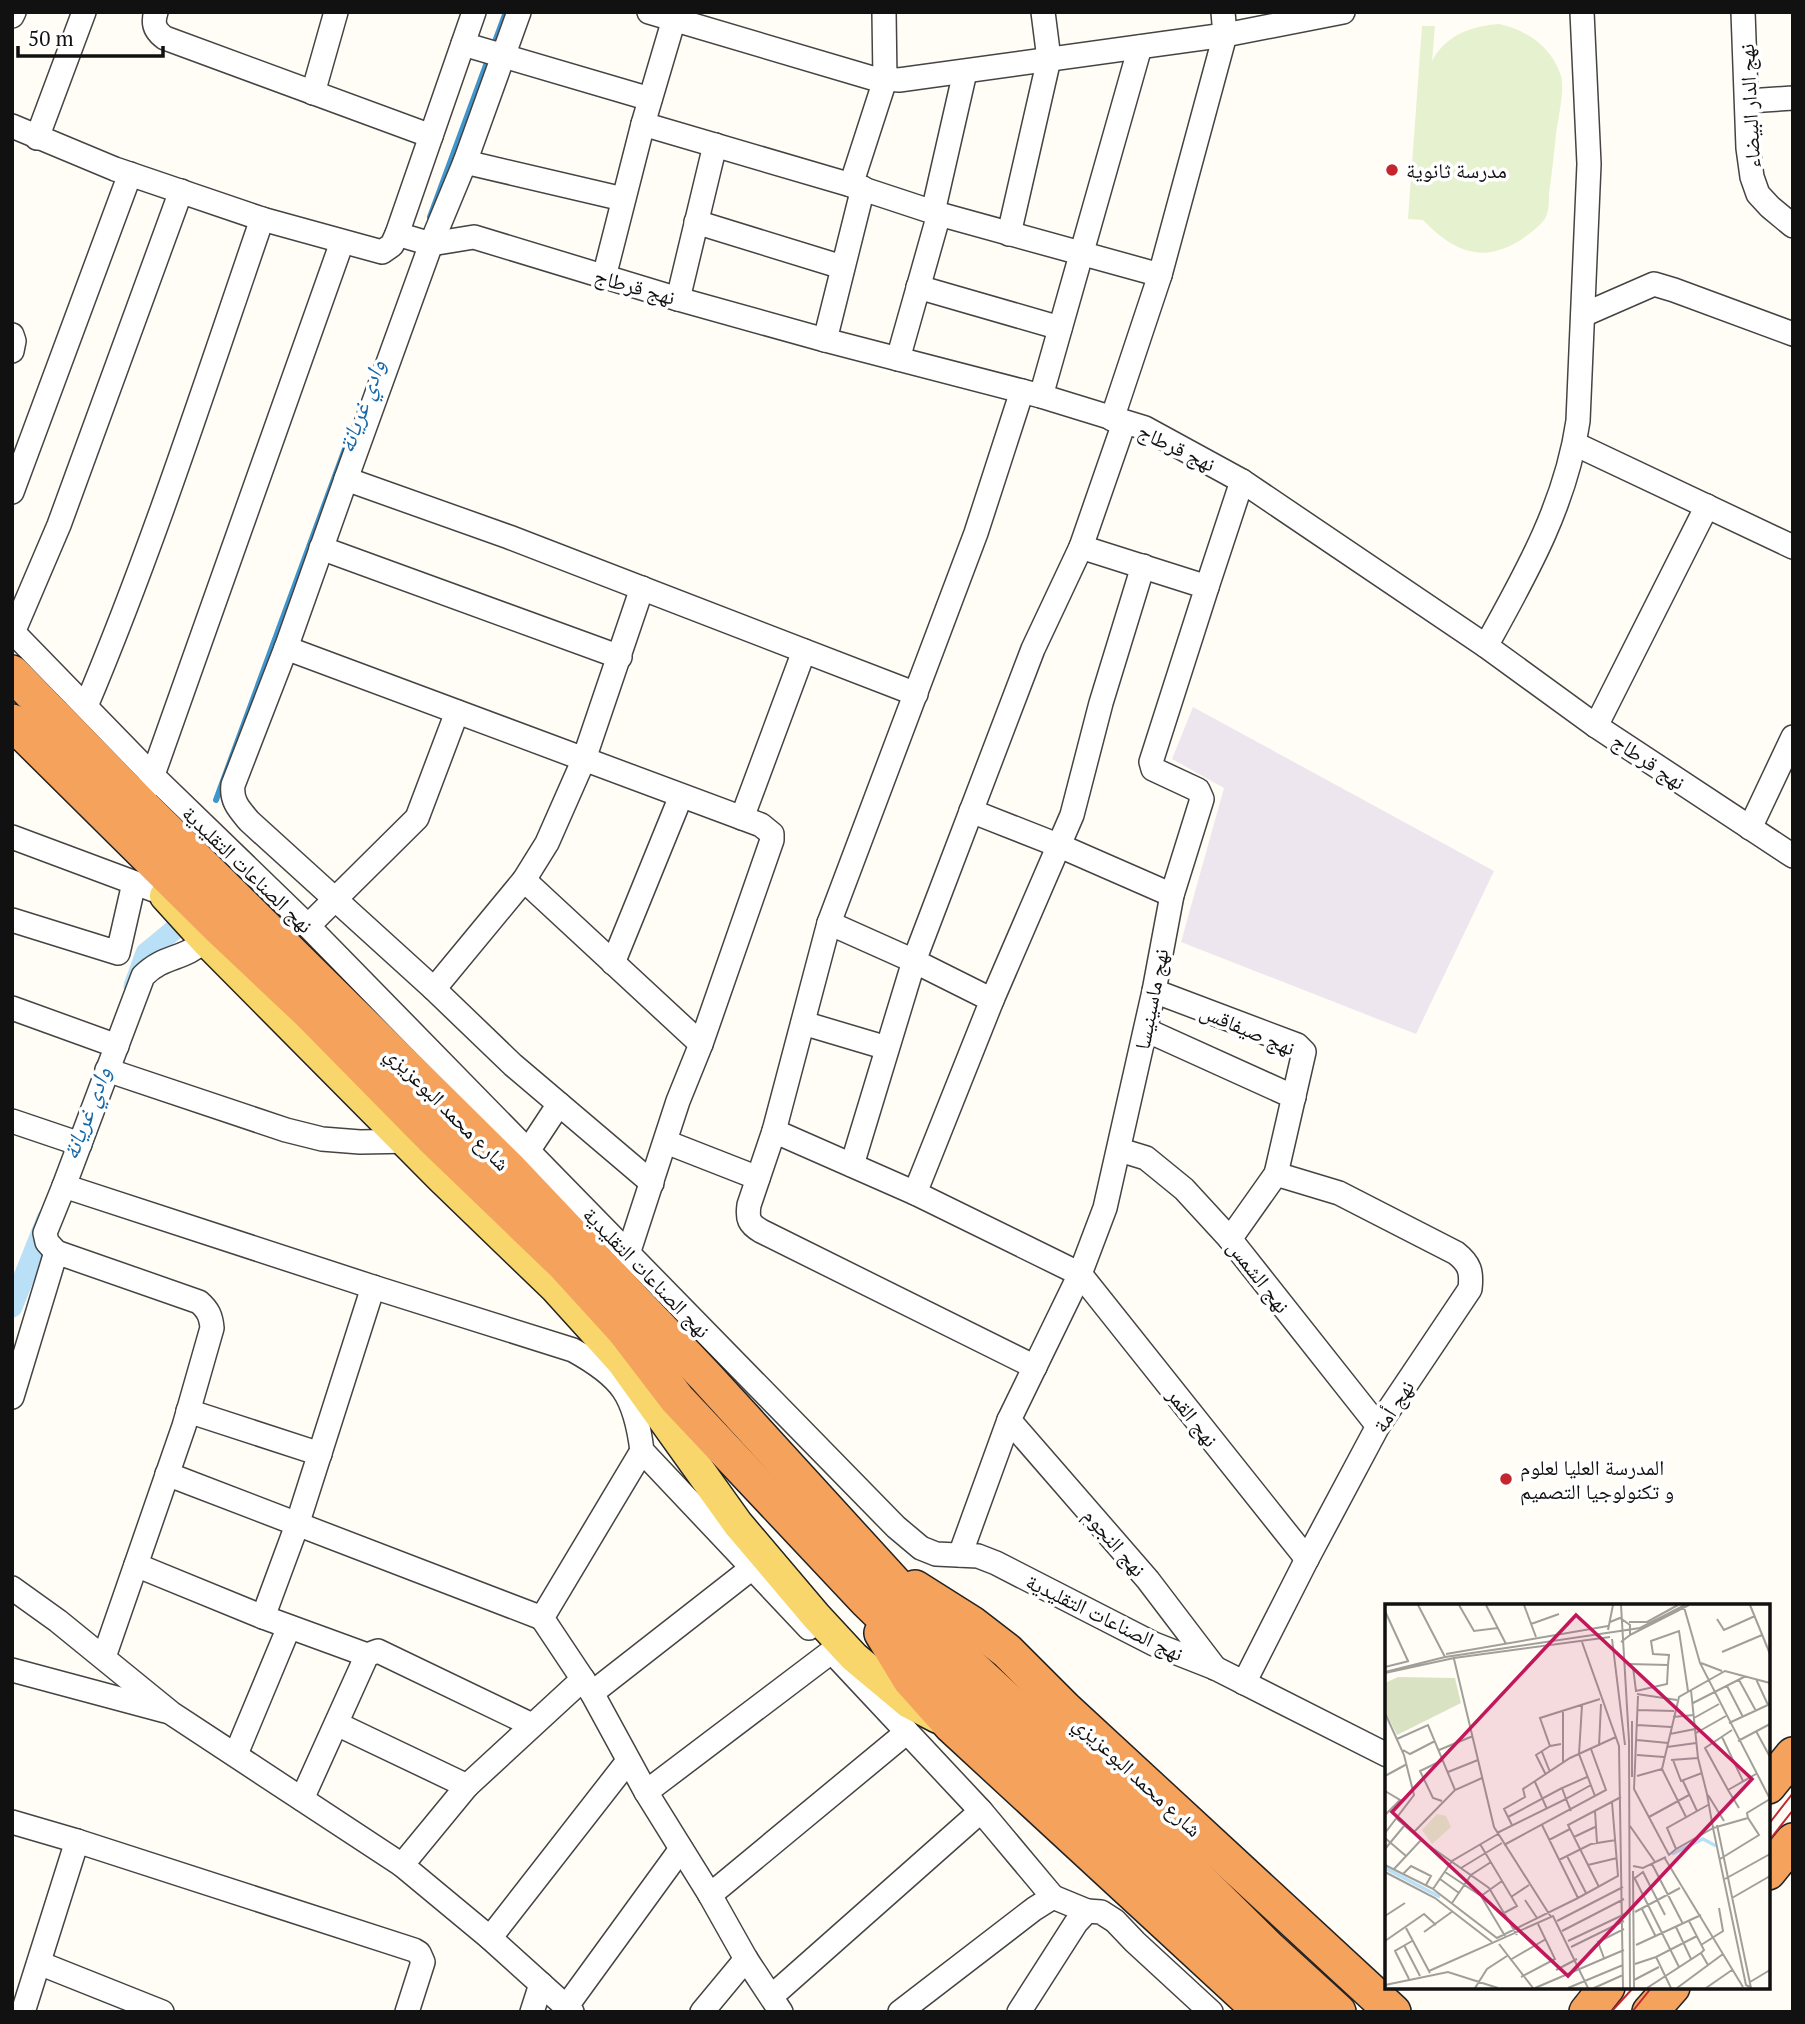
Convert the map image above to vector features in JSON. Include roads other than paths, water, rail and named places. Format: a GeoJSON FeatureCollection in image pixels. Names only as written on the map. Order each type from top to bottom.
{"type":"FeatureCollection","features":[{"type":"Feature","properties":{"kind":"highway","name":"شارع محمد البوعزيزي"},"geometry":{"type":"LineString","coordinates":[[12,673],[147,791],[706,1377],[967,1663],[1338,2012]]}},
{"type":"Feature","properties":{"kind":"highway","name":"شارع محمد البوعزيزي"},"geometry":{"type":"LineString","coordinates":[[12,722],[155,883],[420,1141],[493,1193],[564,1264],[625,1331],[677,1399],[867,1601],[1029,1759],[1298,2012]]}},
{"type":"Feature","properties":{"kind":"highway","name":"شارع محمد البوعزيزي"},"geometry":{"type":"LineString","coordinates":[[869,1557],[972,1624],[1007,1651],[1065,1709],[1393,2012]]}},
{"type":"Feature","properties":{"kind":"highway","name":"شارع محمد البوعزيزي"},"geometry":{"type":"LineString","coordinates":[[867,1601],[886,1641],[909,1679],[952,1726],[1262,2012]]}},
{"type":"Feature","properties":{"kind":"highway"},"geometry":{"type":"LineString","coordinates":[[1770,1784],[1793,1755]]}},
{"type":"Feature","properties":{"kind":"highway"},"geometry":{"type":"LineString","coordinates":[[1770,1870],[1793,1841]]}},
{"type":"Feature","properties":{"kind":"highway"},"geometry":{"type":"LineString","coordinates":[[1587,2012],[1605,1989]]}},
{"type":"Feature","properties":{"kind":"highway"},"geometry":{"type":"LineString","coordinates":[[1650,2012],[1670,1989]]}},
{"type":"Feature","properties":{"kind":"main road"},"geometry":{"type":"LineString","coordinates":[[12,747],[155,883],[205,940],[420,1141],[622,1362],[738,1524],[844,1647],[879,1680],[909,1703],[952,1726]]}},
{"type":"Feature","properties":{"kind":"street"},"geometry":{"type":"LineString","coordinates":[[37,138],[85,12]]}},
{"type":"Feature","properties":{"kind":"street"},"geometry":{"type":"LineString","coordinates":[[156,12],[153,20],[155,27],[165,38],[431,136]]}},
{"type":"Feature","properties":{"kind":"street"},"geometry":{"type":"LineString","coordinates":[[313,93],[336,12]]}},
{"type":"Feature","properties":{"kind":"street"},"geometry":{"type":"LineString","coordinates":[[12,126],[130,174],[262,219],[382,252],[401,235],[431,136],[474,12]]}},
{"type":"Feature","properties":{"kind":"street"},"geometry":{"type":"LineString","coordinates":[[519,12],[465,162],[430,244],[232,793],[235,805],[250,821],[513,1065],[652,1183]]}},
{"type":"Feature","properties":{"kind":"street"},"geometry":{"type":"LineString","coordinates":[[649,12],[684,18],[885,80],[965,72],[1140,47],[1224,24],[1343,12]]}},
{"type":"Feature","properties":{"kind":"street"},"geometry":{"type":"LineString","coordinates":[[825,340],[857,186],[885,80],[884,12]]}},
{"type":"Feature","properties":{"kind":"street"},"geometry":{"type":"LineString","coordinates":[[1009,234],[1049,60],[1043,12]]}},
{"type":"Feature","properties":{"kind":"street"},"geometry":{"type":"LineString","coordinates":[[1486,646],[1536,556],[1575,444],[1589,164],[1582,12]]}},
{"type":"Feature","properties":{"kind":"street","name":"نهج الدار البيضاء"},"geometry":{"type":"LineString","coordinates":[[1743,12],[1748,148],[1752,177],[1758,194],[1770,208],[1793,226]]}},
{"type":"Feature","properties":{"kind":"street"},"geometry":{"type":"LineString","coordinates":[[604,277],[650,99],[684,18]]}},
{"type":"Feature","properties":{"kind":"street"},"geometry":{"type":"LineString","coordinates":[[852,1165],[914,961],[1033,649],[1081,547],[1160,275],[1224,24]]}},
{"type":"Feature","properties":{"kind":"street"},"geometry":{"type":"LineString","coordinates":[[463,44],[650,99]]}},
{"type":"Feature","properties":{"kind":"street"},"geometry":{"type":"LineString","coordinates":[[1035,1367],[751,1225],[747,1217],[774,1131],[829,923],[976,533],[1060,328],[1140,47]]}},
{"type":"Feature","properties":{"kind":"street"},"geometry":{"type":"LineString","coordinates":[[898,359],[936,213],[965,72]]}},
{"type":"Feature","properties":{"kind":"street"},"geometry":{"type":"LineString","coordinates":[[1748,101],[1793,97]]}},
{"type":"Feature","properties":{"kind":"street"},"geometry":{"type":"LineString","coordinates":[[643,124],[857,186],[936,213],[1160,275]]}},
{"type":"Feature","properties":{"kind":"street"},"geometry":{"type":"LineString","coordinates":[[678,299],[715,145]]}},
{"type":"Feature","properties":{"kind":"street"},"geometry":{"type":"LineString","coordinates":[[465,162],[623,199]]}},
{"type":"Feature","properties":{"kind":"street"},"geometry":{"type":"LineString","coordinates":[[15,478],[130,174]]}},
{"type":"Feature","properties":{"kind":"street"},"geometry":{"type":"LineString","coordinates":[[13,633],[59,525],[181,191]]}},
{"type":"Feature","properties":{"kind":"street"},"geometry":{"type":"LineString","coordinates":[[86,706],[152,533],[262,219]]}},
{"type":"Feature","properties":{"kind":"street"},"geometry":{"type":"LineString","coordinates":[[696,222],[842,267]]}},
{"type":"Feature","properties":{"kind":"street"},"geometry":{"type":"LineString","coordinates":[[401,235],[430,244]]}},
{"type":"Feature","properties":{"kind":"street","name":"نهج قرطاج"},"geometry":{"type":"LineString","coordinates":[[430,244],[474,237],[678,299],[1032,393],[1145,428],[1242,481],[1486,646],[1596,726],[1793,856]]}},
{"type":"Feature","properties":{"kind":"street"},"geometry":{"type":"LineString","coordinates":[[147,791],[342,242]]}},
{"type":"Feature","properties":{"kind":"street"},"geometry":{"type":"LineString","coordinates":[[1583,315],[1654,284],[1793,334]]}},
{"type":"Feature","properties":{"kind":"street"},"geometry":{"type":"LineString","coordinates":[[918,287],[1060,328]]}},
{"type":"Feature","properties":{"kind":"street"},"geometry":{"type":"LineString","coordinates":[[12,335],[15,341],[12,351]]}},
{"type":"Feature","properties":{"kind":"street"},"geometry":{"type":"LineString","coordinates":[[1575,444],[1792,546]]}},
{"type":"Feature","properties":{"kind":"street"},"geometry":{"type":"LineString","coordinates":[[346,479],[509,537],[916,694]]}},
{"type":"Feature","properties":{"kind":"street"},"geometry":{"type":"LineString","coordinates":[[1081,547],[1207,587],[1242,481]]}},
{"type":"Feature","properties":{"kind":"street"},"geometry":{"type":"LineString","coordinates":[[1596,726],[1707,506]]}},
{"type":"Feature","properties":{"kind":"street"},"geometry":{"type":"LineString","coordinates":[[321,548],[620,657]]}},
{"type":"Feature","properties":{"kind":"street"},"geometry":{"type":"LineString","coordinates":[[915,1193],[992,1000],[1072,815],[1101,703],[1143,566]]}},
{"type":"Feature","properties":{"kind":"street","name":"نهج ماسينيسا"},"geometry":{"type":"LineString","coordinates":[[960,1555],[1009,1420],[1080,1274],[1105,1208],[1146,1030],[1172,895],[1202,799],[1198,790],[1153,769],[1150,762],[1207,587]]}},
{"type":"Feature","properties":{"kind":"street"},"geometry":{"type":"LineString","coordinates":[[434,989],[524,880],[547,843],[584,759],[642,588]]}},
{"type":"Feature","properties":{"kind":"street","name":"نهج الصناعات التقليدية"},"geometry":{"type":"LineString","coordinates":[[13,633],[86,706],[147,791],[308,926],[895,1527],[921,1548],[936,1554],[978,1556],[996,1563],[1154,1644],[1215,1668],[1385,1754]]}},
{"type":"Feature","properties":{"kind":"street"},"geometry":{"type":"LineString","coordinates":[[286,648],[742,818],[768,828],[772,834],[701,1044],[678,1101],[628,1254]]}},
{"type":"Feature","properties":{"kind":"street"},"geometry":{"type":"LineString","coordinates":[[742,818],[804,651]]}},
{"type":"Feature","properties":{"kind":"street"},"geometry":{"type":"LineString","coordinates":[[308,926],[417,818],[457,712]]}},
{"type":"Feature","properties":{"kind":"street"},"geometry":{"type":"LineString","coordinates":[[1750,828],[1793,737]]}},
{"type":"Feature","properties":{"kind":"street"},"geometry":{"type":"LineString","coordinates":[[613,962],[681,796]]}},
{"type":"Feature","properties":{"kind":"street"},"geometry":{"type":"LineString","coordinates":[[971,811],[1172,895]]}},
{"type":"Feature","properties":{"kind":"street"},"geometry":{"type":"LineString","coordinates":[[12,837],[155,883],[118,953]]}},
{"type":"Feature","properties":{"kind":"street"},"geometry":{"type":"LineString","coordinates":[[524,880],[701,1044]]}},
{"type":"Feature","properties":{"kind":"street"},"geometry":{"type":"LineString","coordinates":[[12,920],[118,953],[143,976]]}},
{"type":"Feature","properties":{"kind":"street"},"geometry":{"type":"LineString","coordinates":[[829,923],[992,1000]]}},
{"type":"Feature","properties":{"kind":"street"},"geometry":{"type":"LineString","coordinates":[[104,1657],[188,1411],[212,1328],[211,1318],[207,1309],[199,1302],[56,1251],[47,1242],[45,1233],[143,976],[154,965],[167,958],[186,955],[205,940]]}},
{"type":"Feature","properties":{"kind":"street","name":"نهج صيفاقس"},"geometry":{"type":"LineString","coordinates":[[1154,991],[1297,1045],[1304,1052],[1276,1174],[1230,1239]]}},
{"type":"Feature","properties":{"kind":"street"},"geometry":{"type":"LineString","coordinates":[[12,1007],[117,1046]]}},
{"type":"Feature","properties":{"kind":"street"},"geometry":{"type":"LineString","coordinates":[[803,1023],[887,1048]]}},
{"type":"Feature","properties":{"kind":"street"},"geometry":{"type":"LineString","coordinates":[[1146,1030],[1294,1097]]}},
{"type":"Feature","properties":{"kind":"street"},"geometry":{"type":"LineString","coordinates":[[107,1070],[310,1136],[360,1142],[420,1141]]}},
{"type":"Feature","properties":{"kind":"street"},"geometry":{"type":"LineString","coordinates":[[528,1151],[559,1104]]}},
{"type":"Feature","properties":{"kind":"street"},"geometry":{"type":"LineString","coordinates":[[12,1121],[80,1144]]}},
{"type":"Feature","properties":{"kind":"street"},"geometry":{"type":"LineString","coordinates":[[774,1131],[915,1193],[1080,1274]]}},
{"type":"Feature","properties":{"kind":"street"},"geometry":{"type":"LineString","coordinates":[[666,1142],[758,1178]]}},
{"type":"Feature","properties":{"kind":"street","name":"نهج الشمس"},"geometry":{"type":"LineString","coordinates":[[1119,1150],[1146,1158],[1173,1179],[1230,1239],[1378,1426]]}},
{"type":"Feature","properties":{"kind":"street","name":"نهج أمة"},"geometry":{"type":"LineString","coordinates":[[1244,1683],[1378,1426],[1470,1290],[1472,1274],[1467,1262],[1456,1253],[1339,1193],[1276,1174]]}},
{"type":"Feature","properties":{"kind":"street"},"geometry":{"type":"LineString","coordinates":[[64,1185],[573,1350],[598,1364],[616,1379],[628,1395],[638,1422],[642,1451],[981,1811],[1053,1897],[1087,1911],[1101,1912],[1115,1921],[1211,2012]]}},
{"type":"Feature","properties":{"kind":"street"},"geometry":{"type":"LineString","coordinates":[[12,1397],[56,1251]]}},
{"type":"Feature","properties":{"kind":"street","name":"نهج القمر"},"geometry":{"type":"LineString","coordinates":[[1080,1274],[1307,1559]]}},
{"type":"Feature","properties":{"kind":"street"},"geometry":{"type":"LineString","coordinates":[[263,1617],[297,1525],[373,1287]]}},
{"type":"Feature","properties":{"kind":"street"},"geometry":{"type":"LineString","coordinates":[[188,1411],[320,1454]]}},
{"type":"Feature","properties":{"kind":"street","name":"نهج النجوم"},"geometry":{"type":"LineString","coordinates":[[1009,1420],[1148,1580],[1215,1668]]}},
{"type":"Feature","properties":{"kind":"street"},"geometry":{"type":"LineString","coordinates":[[542,1618],[642,1451]]}},
{"type":"Feature","properties":{"kind":"street"},"geometry":{"type":"LineString","coordinates":[[167,1474],[542,1618],[587,1686],[646,1792],[746,1959],[777,2004],[981,1811]]}},
{"type":"Feature","properties":{"kind":"street"},"geometry":{"type":"LineString","coordinates":[[136,1565],[263,1617],[367,1655],[378,1651],[531,1725]]}},
{"type":"Feature","properties":{"kind":"street"},"geometry":{"type":"LineString","coordinates":[[402,1865],[467,1786],[531,1725],[752,1568]]}},
{"type":"Feature","properties":{"kind":"street"},"geometry":{"type":"LineString","coordinates":[[12,1588],[104,1657],[171,1713],[402,1865],[490,1938],[569,2009],[681,1849]]}},
{"type":"Feature","properties":{"kind":"street"},"geometry":{"type":"LineString","coordinates":[[236,1754],[289,1627]]}},
{"type":"Feature","properties":{"kind":"street"},"geometry":{"type":"LineString","coordinates":[[646,1792],[831,1652]]}},
{"type":"Feature","properties":{"kind":"street"},"geometry":{"type":"LineString","coordinates":[[302,1799],[367,1655]]}},
{"type":"Feature","properties":{"kind":"street"},"geometry":{"type":"LineString","coordinates":[[12,1670],[171,1713]]}},
{"type":"Feature","properties":{"kind":"street"},"geometry":{"type":"LineString","coordinates":[[337,1724],[467,1786]]}},
{"type":"Feature","properties":{"kind":"street"},"geometry":{"type":"LineString","coordinates":[[710,1895],[907,1732]]}},
{"type":"Feature","properties":{"kind":"street"},"geometry":{"type":"LineString","coordinates":[[490,1938],[628,1761]]}},
{"type":"Feature","properties":{"kind":"street"},"geometry":{"type":"LineString","coordinates":[[12,1822],[414,1950],[419,1953],[423,1962],[407,2012]]}},
{"type":"Feature","properties":{"kind":"street"},"geometry":{"type":"LineString","coordinates":[[23,2012],[77,1841]]}},
{"type":"Feature","properties":{"kind":"street"},"geometry":{"type":"LineString","coordinates":[[900,2012],[1053,1897]]}},
{"type":"Feature","properties":{"kind":"street"},"geometry":{"type":"LineString","coordinates":[[1019,2012],[1076,1923],[1087,1911]]}},
{"type":"Feature","properties":{"kind":"street"},"geometry":{"type":"LineString","coordinates":[[702,2012],[746,1959]]}},
{"type":"Feature","properties":{"kind":"street"},"geometry":{"type":"LineString","coordinates":[[39,1963],[162,2012]]}},
{"type":"Feature","properties":{"kind":"street"},"geometry":{"type":"LineString","coordinates":[[532,2012],[541,1983]]}},
{"type":"Feature","properties":{"kind":"waterway","name":"وادي غريانة"},"geometry":{"type":"LineString","coordinates":[[493,47],[506,12]]}},
{"type":"Feature","properties":{"kind":"waterway","name":"وادي غريانة"},"geometry":{"type":"LineString","coordinates":[[430,217],[489,57]]}},
{"type":"Feature","properties":{"kind":"waterway","name":"وادي غريانة"},"geometry":{"type":"LineString","coordinates":[[216,800],[349,438]]}},
{"type":"Feature","properties":{"kind":"waterway","name":"وادي غريانة"},"geometry":{"type":"LineString","coordinates":[[134,986],[146,953],[174,930]]}},
{"type":"Feature","properties":{"kind":"waterway","name":"وادي غريانة"},"geometry":{"type":"LineString","coordinates":[[12,1307],[47,1219]]}},
{"type":"Feature","properties":{"kind":"tram line"},"geometry":{"type":"LineString","coordinates":[[1770,1822],[1793,1793]]}},
{"type":"Feature","properties":{"kind":"tram line"},"geometry":{"type":"LineString","coordinates":[[1770,1839],[1793,1810]]}},
{"type":"Feature","properties":{"kind":"tram line"},"geometry":{"type":"LineString","coordinates":[[1611,2012],[1632,1989]]}},
{"type":"Feature","properties":{"kind":"tram line"},"geometry":{"type":"LineString","coordinates":[[1632,2012],[1650,1989]]}},
{"type":"Feature","properties":{"kind":"place","name":"مدرسة ثانوية"},"geometry":{"type":"Point","coordinates":[1392,170]}},
{"type":"Feature","properties":{"kind":"place","name":"المدرسة العليا لعلوم و تكنولوجيا التصميم"},"geometry":{"type":"Point","coordinates":[1506,1479]}}]}
